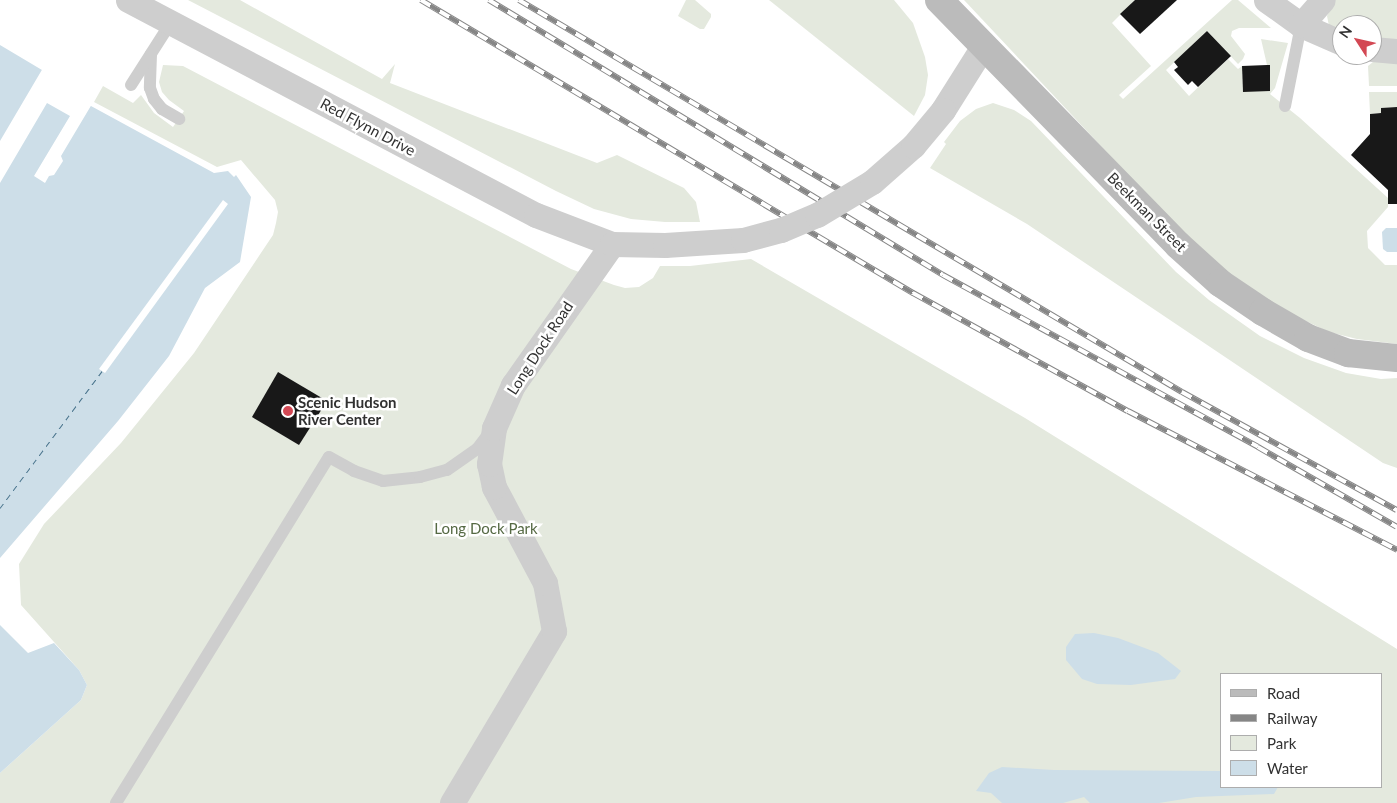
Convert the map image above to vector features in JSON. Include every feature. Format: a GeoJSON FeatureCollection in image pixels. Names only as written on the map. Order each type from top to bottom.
{"type":"FeatureCollection","features":[{"type":"Feature","properties":{"kind":"street","name":"Red Flynn Drive"},"geometry":{"type":"LineString","coordinates":[[128,0],[170,24],[536,215],[612,244]]}},
{"type":"Feature","properties":{"kind":"street","name":"Beekman Street"},"geometry":{"type":"LineString","coordinates":[[938,0],[1178,245],[1220,283],[1262,312],[1308,338],[1348,353],[1397,358]]}},
{"type":"Feature","properties":{"kind":"street"},"geometry":{"type":"LineString","coordinates":[[1266,0],[1301,25],[1332,39]]}},
{"type":"Feature","properties":{"kind":"street"},"geometry":{"type":"LineString","coordinates":[[1301,25],[1323,0]]}},
{"type":"Feature","properties":{"kind":"street"},"geometry":{"type":"LineString","coordinates":[[612,244],[664,245],[743,240],[781,230],[817,215],[872,182],[913,146],[943,110],[984,45]]}},
{"type":"Feature","properties":{"kind":"street"},"geometry":{"type":"LineString","coordinates":[[1382,50],[1397,51]]}},
{"type":"Feature","properties":{"kind":"street","name":"Long Dock Road"},"geometry":{"type":"LineString","coordinates":[[452,803],[554,631],[545,583],[494,487],[489,464],[494,428],[513,385],[612,244]]}},
{"type":"Feature","properties":{"kind":"lane"},"geometry":{"type":"LineString","coordinates":[[131,85],[170,24]]}},
{"type":"Feature","properties":{"kind":"lane"},"geometry":{"type":"LineString","coordinates":[[1285,106],[1301,25]]}},
{"type":"Feature","properties":{"kind":"lane"},"geometry":{"type":"LineString","coordinates":[[151,54],[150,88],[154,99],[162,109],[179,119]]}},
{"type":"Feature","properties":{"kind":"lane"},"geometry":{"type":"LineString","coordinates":[[116,803],[329,457],[354,471],[383,481],[420,477],[447,470],[476,449],[494,428]]}},
{"type":"Feature","properties":{"kind":"green space"},"geometry":{"type":"Polygon","coordinates":[[[188,0],[240,0],[382,79],[395,64],[390,83],[597,163],[617,155],[684,188],[696,202],[700,222],[665,222],[631,219],[594,209],[188,0]]]}},
{"type":"Feature","properties":{"kind":"green space"},"geometry":{"type":"Polygon","coordinates":[[[686,0],[695,0],[711,14],[704,29],[700,29],[678,16],[686,0]]]}},
{"type":"Feature","properties":{"kind":"green space"},"geometry":{"type":"Polygon","coordinates":[[[769,0],[894,0],[913,23],[925,57],[928,75],[925,95],[914,116],[769,0]]]}},
{"type":"Feature","properties":{"kind":"green space"},"geometry":{"type":"Polygon","coordinates":[[[964,0],[1135,0],[1112,23],[1151,66],[1119,95],[1123,99],[1232,0],[1238,0],[1271,28],[1239,28],[1232,31],[1231,36],[1245,54],[1238,64],[1207,31],[1166,70],[1189,96],[1228,59],[1238,69],[1242,66],[1243,91],[1270,91],[1270,65],[1267,65],[1261,39],[1288,43],[1275,88],[1270,94],[1300,118],[1388,198],[1388,207],[1367,231],[1368,248],[1385,265],[1397,265],[1397,344],[1357,339],[1329,332],[1293,315],[1229,275],[1192,243],[964,0]]]}},
{"type":"Feature","properties":{"kind":"green space"},"geometry":{"type":"Polygon","coordinates":[[[1335,0],[1397,0],[1397,40],[1382,39],[1382,15],[1332,15],[1332,27],[1329,26],[1327,16],[1335,0]]]}},
{"type":"Feature","properties":{"kind":"green space"},"geometry":{"type":"Polygon","coordinates":[[[1382,62],[1397,62],[1397,86],[1369,86],[1368,66],[1382,65],[1382,62]]]}},
{"type":"Feature","properties":{"kind":"green space","name":"Long Dock Park"},"geometry":{"type":"Polygon","coordinates":[[[163,65],[183,66],[571,269],[614,285],[625,288],[639,287],[653,278],[660,266],[690,266],[751,259],[1025,418],[1397,649],[1397,803],[0,803],[0,773],[81,700],[87,685],[79,670],[21,605],[19,564],[44,524],[121,443],[194,353],[273,235],[276,223],[278,212],[275,200],[241,160],[217,167],[94,102],[103,86],[133,103],[141,95],[154,113],[173,127],[184,111],[162,92],[159,82],[163,65]]]}},
{"type":"Feature","properties":{"kind":"green space"},"geometry":{"type":"Polygon","coordinates":[[[1369,92],[1397,92],[1397,107],[1382,108],[1381,113],[1370,114],[1369,92]]]}},
{"type":"Feature","properties":{"kind":"green space"},"geometry":{"type":"Polygon","coordinates":[[[993,103],[1014,110],[1031,121],[1176,272],[1209,300],[1260,336],[1304,358],[1346,373],[1381,379],[1397,378],[1397,468],[1383,463],[1027,224],[930,168],[946,144],[944,142],[960,121],[976,109],[993,103]]]}},
{"type":"Feature","properties":{"kind":"water"},"geometry":{"type":"Polygon","coordinates":[[[0,45],[42,70],[91,106],[214,173],[228,171],[234,177],[236,175],[251,197],[240,262],[205,288],[169,356],[118,421],[0,558],[0,45]]]}},
{"type":"Feature","properties":{"kind":"water"},"geometry":{"type":"Polygon","coordinates":[[[1386,228],[1397,228],[1397,252],[1387,252],[1383,249],[1382,232],[1386,228]]]}},
{"type":"Feature","properties":{"kind":"water"},"geometry":{"type":"Polygon","coordinates":[[[0,625],[28,653],[54,643],[79,670],[87,685],[81,700],[0,773],[0,625]]]}},
{"type":"Feature","properties":{"kind":"water"},"geometry":{"type":"Polygon","coordinates":[[[1094,633],[1118,638],[1158,653],[1181,671],[1175,679],[1131,685],[1097,684],[1082,679],[1066,660],[1066,647],[1075,634],[1094,633]]]}},
{"type":"Feature","properties":{"kind":"water"},"geometry":{"type":"Polygon","coordinates":[[[1002,767],[1054,770],[1220,771],[1220,788],[1277,788],[1274,794],[1196,797],[1159,803],[1090,803],[1084,797],[1063,803],[1002,803],[991,793],[976,791],[989,773],[1002,767]]]}},
{"type":"Feature","properties":{"kind":"pier"},"geometry":{"type":"Polygon","coordinates":[[[43,68],[92,104],[61,156],[63,161],[54,175],[49,176],[45,183],[34,176],[70,116],[47,103],[0,183],[0,141],[43,68]]]}},
{"type":"Feature","properties":{"kind":"pier"},"geometry":{"type":"Polygon","coordinates":[[[223,200],[228,204],[105,373],[99,369],[223,200]]]}},
{"type":"Feature","properties":{"kind":"building"},"geometry":{"type":"Polygon","coordinates":[[[1135,0],[1177,0],[1140,34],[1120,14],[1135,0]]]}},
{"type":"Feature","properties":{"kind":"building"},"geometry":{"type":"Polygon","coordinates":[[[1207,31],[1231,56],[1198,87],[1192,81],[1188,85],[1174,70],[1178,67],[1174,62],[1207,31]]]}},
{"type":"Feature","properties":{"kind":"building"},"geometry":{"type":"Polygon","coordinates":[[[1270,65],[1270,91],[1243,92],[1242,66],[1270,65]]]}},
{"type":"Feature","properties":{"kind":"building"},"geometry":{"type":"Polygon","coordinates":[[[1397,107],[1397,204],[1388,204],[1388,190],[1351,155],[1370,134],[1370,114],[1381,113],[1381,108],[1397,107]]]}},
{"type":"Feature","properties":{"kind":"building","name":"Scenic Hudson River Center"},"geometry":{"type":"Polygon","coordinates":[[[278,372],[327,401],[299,445],[252,417],[278,372]]]}},
{"type":"Feature","properties":{"kind":"ferry route"},"geometry":{"type":"LineString","coordinates":[[0,508],[102,371]]}},
{"type":"Feature","properties":{"kind":"railway"},"geometry":{"type":"LineString","coordinates":[[421,0],[913,293],[1128,411],[1397,550]]}},
{"type":"Feature","properties":{"kind":"railway"},"geometry":{"type":"LineString","coordinates":[[489,0],[943,275],[1258,447],[1397,527]]}},
{"type":"Feature","properties":{"kind":"railway"},"geometry":{"type":"LineString","coordinates":[[519,0],[1182,392],[1397,510]]}},
{"type":"Feature","properties":{"kind":"place","name":"Scenic Hudson River Center"},"geometry":{"type":"Point","coordinates":[288,411]}}]}
